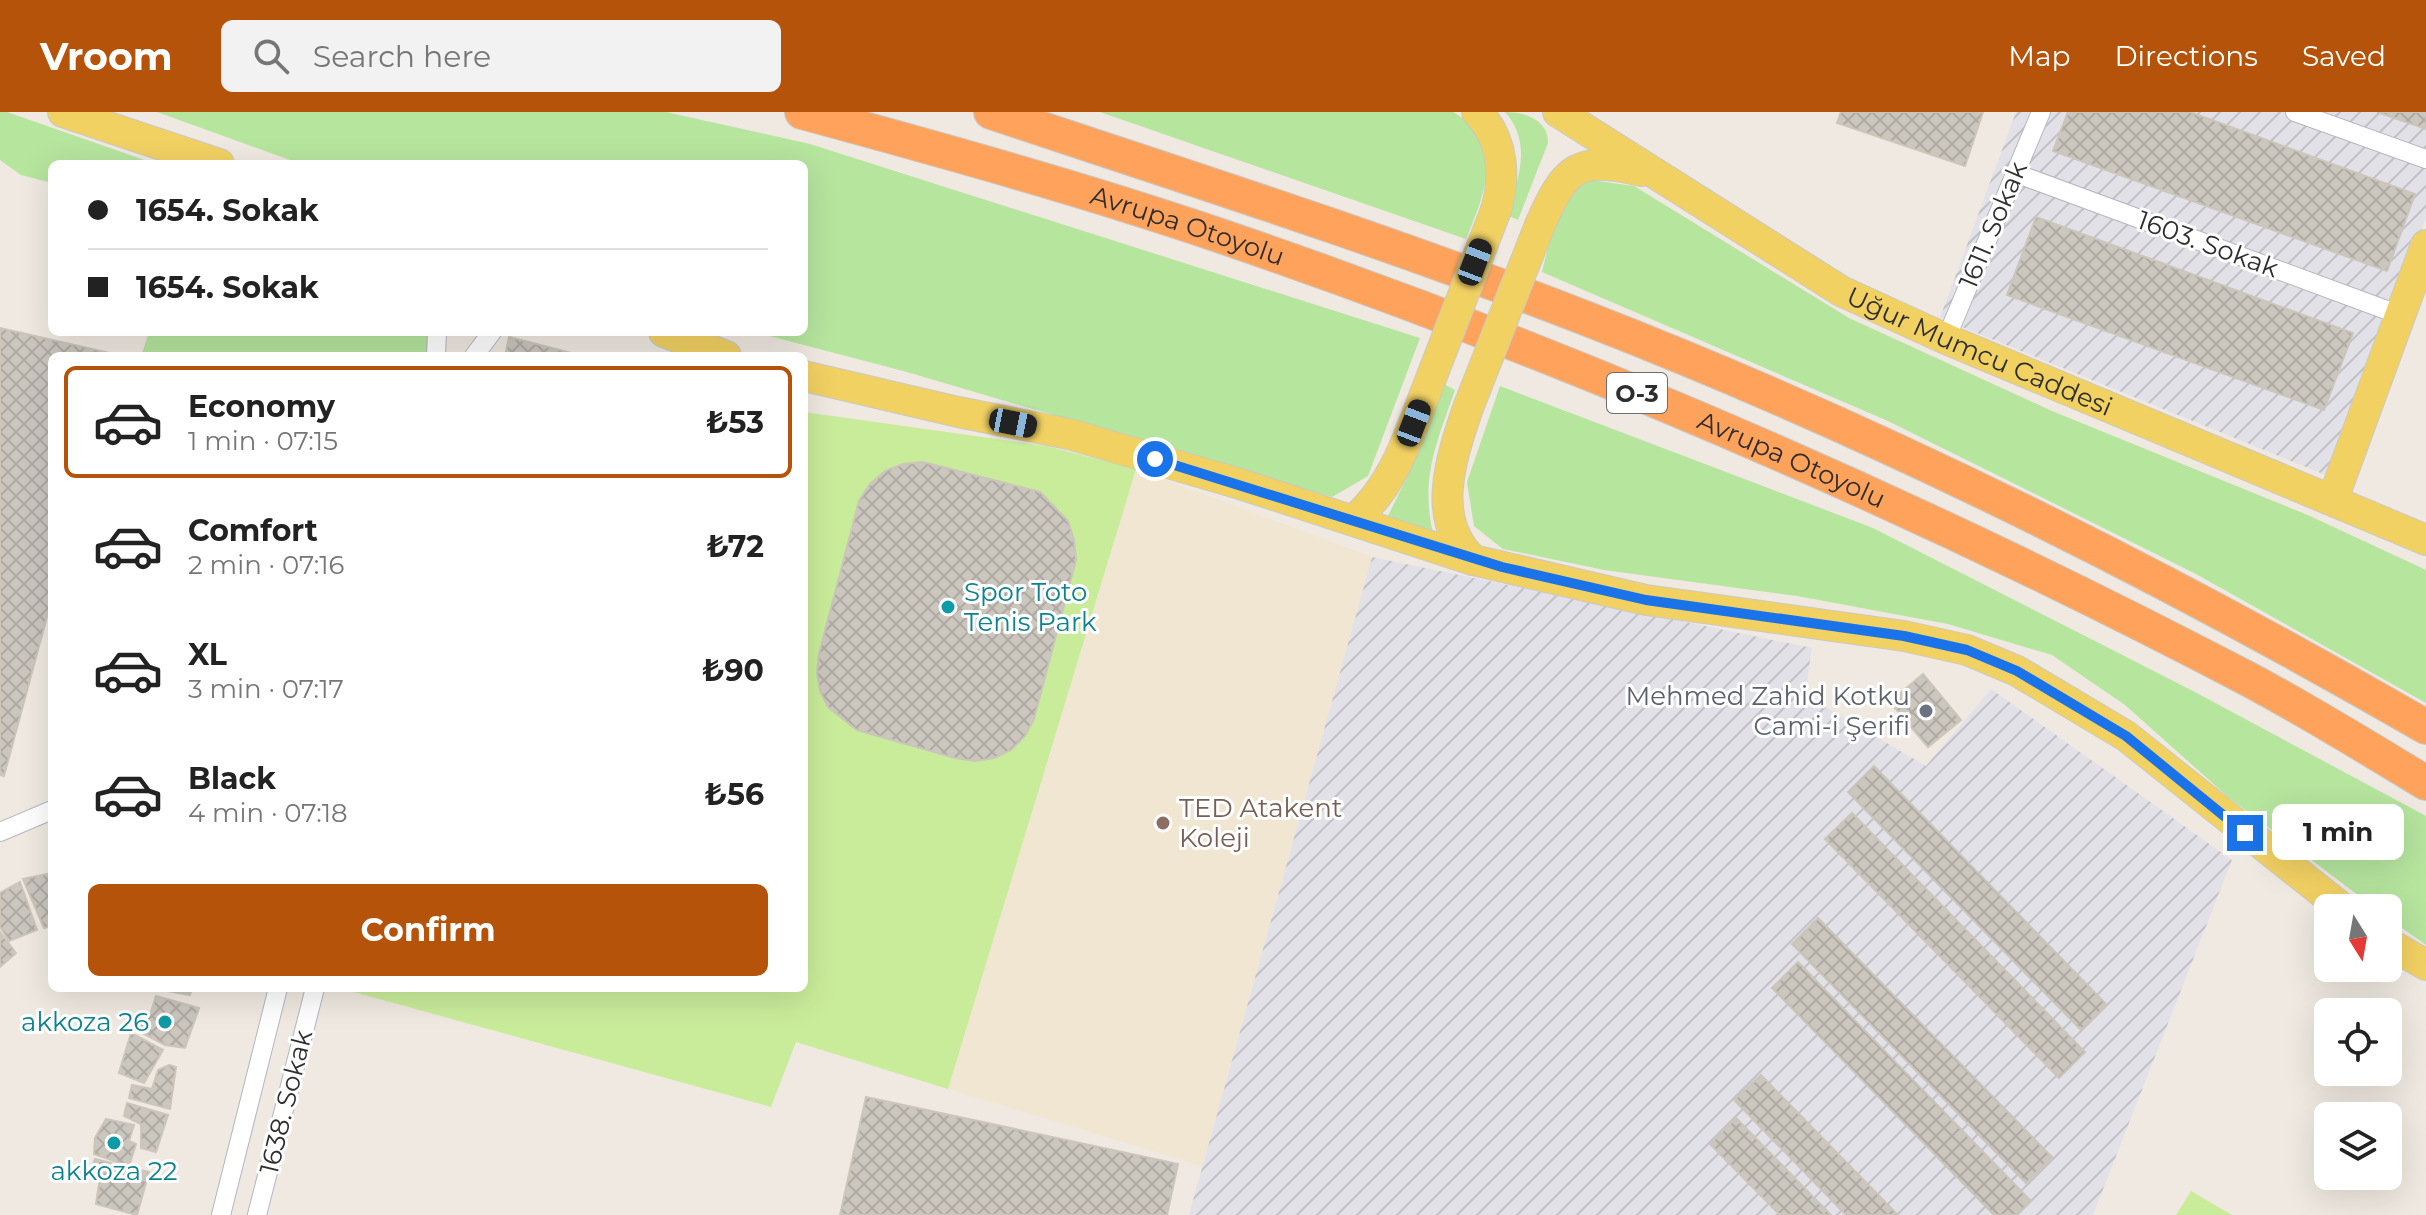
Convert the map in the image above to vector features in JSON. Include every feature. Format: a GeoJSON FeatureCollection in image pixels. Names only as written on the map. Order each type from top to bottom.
{"type":"FeatureCollection","features":[{"type":"Feature","properties":{"kind":"highway","name":"Avrupa Otoyolu"},"geometry":{"type":"LineString","coordinates":[[802,112],[995,165],[1218,235],[1583,370],[1822,472],[1977,544],[2253,682],[2426,783]]}},
{"type":"Feature","properties":{"kind":"highway","name":"Avrupa Otoyolu"},"geometry":{"type":"LineString","coordinates":[[991,112],[1453,268],[1589,319],[1803,410],[2102,550],[2280,643],[2426,727]]}},
{"type":"Feature","properties":{"kind":"main road"},"geometry":{"type":"LineString","coordinates":[[63,112],[207,160]]}},
{"type":"Feature","properties":{"kind":"main road"},"geometry":{"type":"LineString","coordinates":[[1354,520],[1377,499],[1391,478],[1496,210],[1501,179],[1500,156],[1491,130],[1477,112]]}},
{"type":"Feature","properties":{"kind":"main road","name":"Uğur Mumcu Caddesi"},"geometry":{"type":"LineString","coordinates":[[1558,112],[1841,291],[1946,339],[2426,540]]}},
{"type":"Feature","properties":{"kind":"main road"},"geometry":{"type":"LineString","coordinates":[[1473,560],[1454,535],[1447,499],[1456,445],[1557,187],[1575,170],[1608,164],[1659,175]]}},
{"type":"Feature","properties":{"kind":"main road"},"geometry":{"type":"LineString","coordinates":[[2333,499],[2426,245]]}},
{"type":"Feature","properties":{"kind":"main road"},"geometry":{"type":"LineString","coordinates":[[674,336],[716,352]]}},
{"type":"Feature","properties":{"kind":"main road"},"geometry":{"type":"LineString","coordinates":[[808,377],[1069,434],[1354,520],[1473,560],[1646,600],[1904,636],[1967,650],[2017,671],[2126,736],[2324,894]]}},
{"type":"Feature","properties":{"kind":"main road"},"geometry":{"type":"LineString","coordinates":[[2402,951],[2426,965]]}},
{"type":"Feature","properties":{"kind":"street","name":"1611. Sokak"},"geometry":{"type":"LineString","coordinates":[[1946,339],[2041,112]]}},
{"type":"Feature","properties":{"kind":"street"},"geometry":{"type":"LineString","coordinates":[[2295,112],[2426,159]]}},
{"type":"Feature","properties":{"kind":"street","name":"1603. Sokak"},"geometry":{"type":"LineString","coordinates":[[2015,173],[2400,315]]}},
{"type":"Feature","properties":{"kind":"street"},"geometry":{"type":"LineString","coordinates":[[0,832],[48,812]]}},
{"type":"Feature","properties":{"kind":"street","name":"1638. Sokak"},"geometry":{"type":"LineString","coordinates":[[221,1215],[277,992]]}},
{"type":"Feature","properties":{"kind":"street","name":"1638. Sokak"},"geometry":{"type":"LineString","coordinates":[[257,1215],[314,992]]}},
{"type":"Feature","properties":{"kind":"shaded area"},"geometry":{"type":"Polygon","coordinates":[[[2016,112],[2426,112],[2426,218],[2328,476],[1940,318],[2016,112]]]}},
{"type":"Feature","properties":{"kind":"shaded area","name":"TED Atakent Koleji"},"geometry":{"type":"Polygon","coordinates":[[[1136,469],[1372,557],[1202,1166],[948,1089],[1136,469]]]}},
{"type":"Feature","properties":{"kind":"shaded area"},"geometry":{"type":"Polygon","coordinates":[[[1372,557],[1812,648],[1805,695],[1926,766],[1991,689],[2232,860],[2093,1215],[1189,1215],[1372,557]]]}},
{"type":"Feature","properties":{"kind":"green space"},"geometry":{"type":"Polygon","coordinates":[[[0,112],[145,160],[48,160],[48,182],[21,175],[0,160],[0,112]]]}},
{"type":"Feature","properties":{"kind":"green space"},"geometry":{"type":"Polygon","coordinates":[[[157,112],[666,112],[810,144],[1420,338],[1368,476],[1332,497],[907,372],[769,336],[808,336],[808,160],[290,160],[157,112]]]}},
{"type":"Feature","properties":{"kind":"green space"},"geometry":{"type":"Polygon","coordinates":[[[1100,112],[1453,112],[1470,125],[1480,139],[1486,154],[1487,170],[1480,204],[1466,239],[1100,112]]]}},
{"type":"Feature","properties":{"kind":"green space"},"geometry":{"type":"Polygon","coordinates":[[[1505,112],[1520,114],[1540,123],[1548,143],[1518,220],[1507,215],[1519,176],[1521,149],[1514,124],[1505,112]]]}},
{"type":"Feature","properties":{"kind":"green space"},"geometry":{"type":"Polygon","coordinates":[[[1585,179],[1634,186],[1849,318],[2052,411],[2310,516],[2426,570],[2426,703],[2196,574],[1888,421],[1542,272],[1557,209],[1585,179]]]}},
{"type":"Feature","properties":{"kind":"green space"},"geometry":{"type":"Polygon","coordinates":[[[148,336],[437,336],[436,352],[142,352],[148,336]]]}},
{"type":"Feature","properties":{"kind":"green space"},"geometry":{"type":"Polygon","coordinates":[[[1442,383],[1455,390],[1432,460],[1428,495],[1433,533],[1387,518],[1407,477],[1442,383]]]}},
{"type":"Feature","properties":{"kind":"green space"},"geometry":{"type":"Polygon","coordinates":[[[1500,386],[1873,528],[2193,691],[2426,816],[2426,945],[2402,928],[2402,894],[2356,894],[2227,796],[2125,705],[2052,655],[1948,624],[1797,596],[1604,570],[1503,549],[1474,526],[1467,482],[1500,386]]]}},
{"type":"Feature","properties":{"kind":"green space"},"geometry":{"type":"Polygon","coordinates":[[[808,413],[1047,446],[1136,469],[948,1089],[796,1042],[771,1107],[354,992],[808,992],[808,413]]]}},
{"type":"Feature","properties":{"kind":"green space"},"geometry":{"type":"Polygon","coordinates":[[[2191,1191],[2232,1215],[2176,1215],[2191,1191]]]}},
{"type":"Feature","properties":{"kind":"building"},"geometry":{"type":"Polygon","coordinates":[[[1841,112],[1983,112],[1965,166],[1837,123],[1841,112]]]}},
{"type":"Feature","properties":{"kind":"building"},"geometry":{"type":"Polygon","coordinates":[[[2068,112],[2190,112],[2415,194],[2387,271],[2053,151],[2068,112]]]}},
{"type":"Feature","properties":{"kind":"building"},"geometry":{"type":"Polygon","coordinates":[[[2377,112],[2426,112],[2426,129],[2377,112]]]}},
{"type":"Feature","properties":{"kind":"building"},"geometry":{"type":"Polygon","coordinates":[[[2036,217],[2353,333],[2324,410],[2007,295],[2036,217]]]}},
{"type":"Feature","properties":{"kind":"building"},"geometry":{"type":"Polygon","coordinates":[[[0,328],[105,352],[48,352],[48,613],[4,776],[0,775],[0,328]]]}},
{"type":"Feature","properties":{"kind":"building"},"geometry":{"type":"Polygon","coordinates":[[[509,337],[567,352],[506,352],[509,337]]]}},
{"type":"Feature","properties":{"kind":"building","name":"Spor Toto Tenis Park"},"geometry":{"type":"Polygon","coordinates":[[[923,462],[1040,492],[1068,521],[1074,540],[1076,560],[1034,719],[1025,736],[1011,750],[994,758],[975,761],[955,758],[857,730],[828,707],[820,691],[817,673],[819,654],[859,501],[870,484],[885,471],[903,464],[923,462]]]}},
{"type":"Feature","properties":{"kind":"building","name":"Mehmed Zahid Kotku Cami-i Şerifi"},"geometry":{"type":"Polygon","coordinates":[[[1923,674],[1961,720],[1928,747],[1890,702],[1923,674]]]}},
{"type":"Feature","properties":{"kind":"building"},"geometry":{"type":"Polygon","coordinates":[[[1874,766],[2107,1005],[2081,1030],[1848,792],[1874,766]]]}},
{"type":"Feature","properties":{"kind":"building"},"geometry":{"type":"Polygon","coordinates":[[[1852,813],[2085,1052],[2059,1078],[1825,839],[1852,813]]]}},
{"type":"Feature","properties":{"kind":"building"},"geometry":{"type":"Polygon","coordinates":[[[48,874],[48,927],[44,928],[23,879],[48,874]]]}},
{"type":"Feature","properties":{"kind":"building"},"geometry":{"type":"Polygon","coordinates":[[[20,882],[37,930],[9,941],[0,927],[0,893],[20,882]]]}},
{"type":"Feature","properties":{"kind":"building"},"geometry":{"type":"Polygon","coordinates":[[[1818,918],[2052,1157],[2026,1183],[1792,944],[1818,918]]]}},
{"type":"Feature","properties":{"kind":"building"},"geometry":{"type":"Polygon","coordinates":[[[0,932],[16,953],[0,967],[0,932]]]}},
{"type":"Feature","properties":{"kind":"building"},"geometry":{"type":"Polygon","coordinates":[[[1798,962],[2031,1201],[2017,1215],[1994,1215],[1772,988],[1798,962]]]}},
{"type":"Feature","properties":{"kind":"building","name":"akkoza 26"},"geometry":{"type":"Polygon","coordinates":[[[156,996],[199,1008],[185,1048],[165,1045],[133,1028],[136,1014],[150,1015],[156,996]]]}},
{"type":"Feature","properties":{"kind":"building"},"geometry":{"type":"Polygon","coordinates":[[[131,1033],[163,1050],[144,1083],[119,1073],[131,1033]]]}},
{"type":"Feature","properties":{"kind":"building"},"geometry":{"type":"Polygon","coordinates":[[[169,1065],[176,1067],[170,1109],[129,1098],[132,1085],[152,1089],[158,1070],[169,1065]]]}},
{"type":"Feature","properties":{"kind":"building"},"geometry":{"type":"Polygon","coordinates":[[[1761,1075],[1898,1215],[1846,1215],[1734,1100],[1761,1075]]]}},
{"type":"Feature","properties":{"kind":"building"},"geometry":{"type":"Polygon","coordinates":[[[866,1097],[1178,1164],[1167,1215],[840,1215],[866,1097]]]}},
{"type":"Feature","properties":{"kind":"building"},"geometry":{"type":"Polygon","coordinates":[[[127,1103],[168,1115],[156,1152],[141,1148],[141,1124],[124,1116],[127,1103]]]}},
{"type":"Feature","properties":{"kind":"building"},"geometry":{"type":"Polygon","coordinates":[[[1736,1118],[1831,1215],[1780,1215],[1710,1144],[1736,1118]]]}},
{"type":"Feature","properties":{"kind":"building","name":"akkoza 22"},"geometry":{"type":"Polygon","coordinates":[[[106,1119],[134,1125],[129,1141],[136,1144],[129,1166],[94,1154],[95,1138],[106,1119]]]}},
{"type":"Feature","properties":{"kind":"building"},"geometry":{"type":"Polygon","coordinates":[[[95,1159],[149,1172],[137,1215],[96,1204],[100,1178],[89,1175],[95,1159]]]}},
{"type":"Feature","properties":{"kind":"place","name":"Spor Toto Tenis Park"},"geometry":{"type":"Point","coordinates":[948,607]}},
{"type":"Feature","properties":{"kind":"place","name":"Mehmed Zahid Kotku Cami-i Şerifi"},"geometry":{"type":"Point","coordinates":[1926,711]}},
{"type":"Feature","properties":{"kind":"place","name":"TED Atakent Koleji"},"geometry":{"type":"Point","coordinates":[1163,823]}},
{"type":"Feature","properties":{"kind":"place","name":"akkoza 26"},"geometry":{"type":"Point","coordinates":[165,1022]}},
{"type":"Feature","properties":{"kind":"place","name":"akkoza 22"},"geometry":{"type":"Point","coordinates":[114,1143]}},
{"type":"Feature","properties":{"kind":"route"},"geometry":{"type":"LineString","coordinates":[[1155,459],[1502,567],[1646,600],[1904,636],[1967,650],[2017,671],[2126,736],[2245,833]]}}]}
